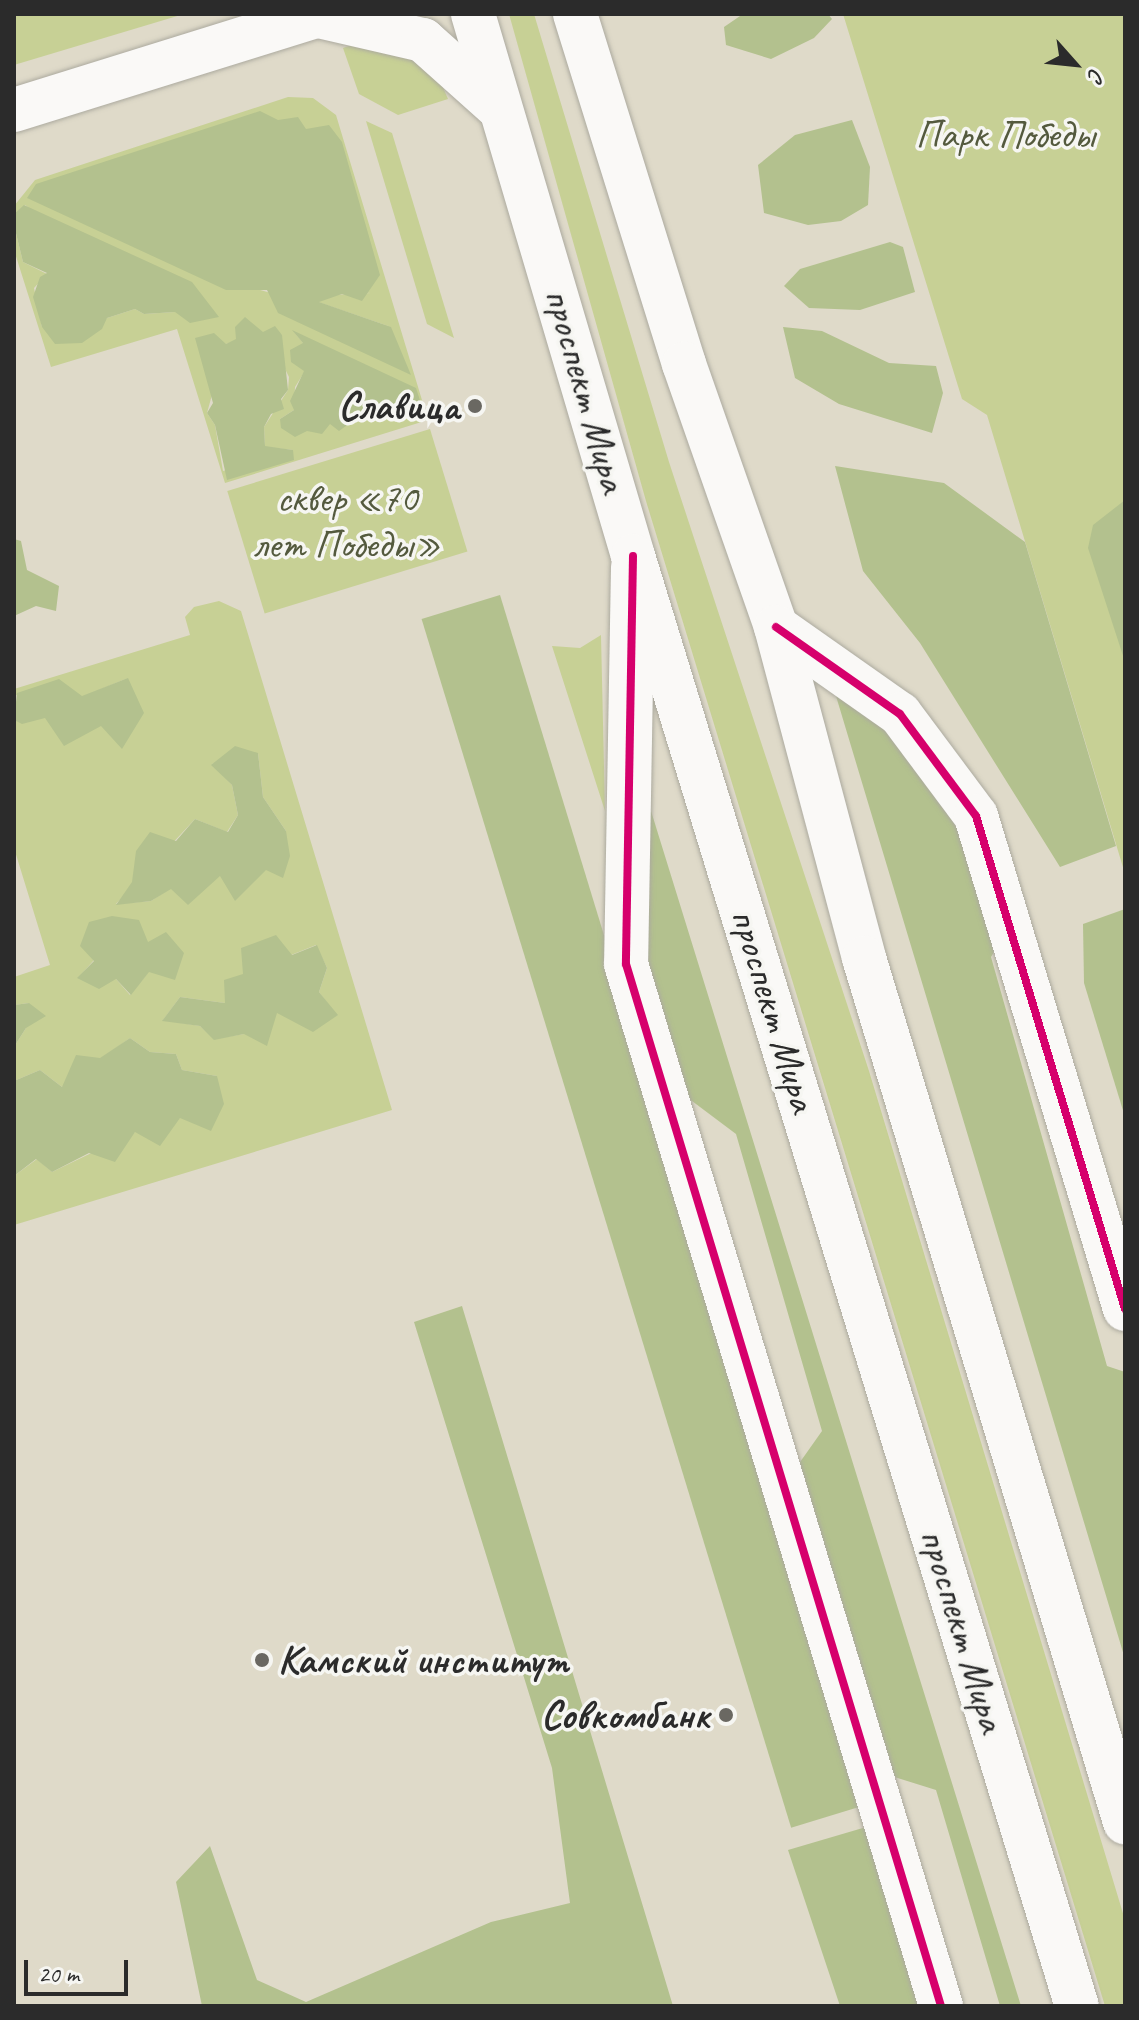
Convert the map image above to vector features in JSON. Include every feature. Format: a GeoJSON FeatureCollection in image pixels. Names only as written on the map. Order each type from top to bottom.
{"type":"FeatureCollection","features":[{"type":"Feature","properties":{"kind":"main road","name":"проспект Мира"},"geometry":{"type":"LineString","coordinates":[[473,14],[633,556],[1077,2006]]}},
{"type":"Feature","properties":{"kind":"main road"},"geometry":{"type":"LineString","coordinates":[[575,14],[684,364],[776,627],[864,958],[1125,1822]]}},
{"type":"Feature","properties":{"kind":"main road"},"geometry":{"type":"LineString","coordinates":[[14,110],[320,15],[423,40],[503,112]]}},
{"type":"Feature","properties":{"kind":"main road"},"geometry":{"type":"LineString","coordinates":[[633,556],[626,964],[941,2006]]}},
{"type":"Feature","properties":{"kind":"main road"},"geometry":{"type":"LineString","coordinates":[[776,627],[900,714],[976,816],[1125,1309]]}},
{"type":"Feature","properties":{"kind":"green space"},"geometry":{"type":"Polygon","coordinates":[[[14,14],[184,14],[14,65],[14,14]]]}},
{"type":"Feature","properties":{"kind":"green space"},"geometry":{"type":"Polygon","coordinates":[[[509,14],[534,14],[669,462],[869,1071],[1125,1920],[1125,2006],[1105,2006],[646,501],[509,14]]]}},
{"type":"Feature","properties":{"kind":"green space"},"geometry":{"type":"Polygon","coordinates":[[[743,14],[828,14],[832,19],[814,38],[771,59],[726,45],[724,27],[743,14]]]}},
{"type":"Feature","properties":{"kind":"green space","name":"Парк Победы"},"geometry":{"type":"Polygon","coordinates":[[[843,14],[1125,14],[1125,874],[987,415],[962,399],[843,14]]]}},
{"type":"Feature","properties":{"kind":"green space"},"geometry":{"type":"Polygon","coordinates":[[[369,39],[385,41],[439,78],[448,99],[398,115],[359,94],[343,48],[369,39]]]}},
{"type":"Feature","properties":{"kind":"green space"},"geometry":{"type":"Polygon","coordinates":[[[288,97],[313,98],[336,115],[428,420],[225,483],[177,329],[51,367],[14,250],[14,225],[23,262],[47,274],[34,288],[42,327],[88,334],[107,318],[135,309],[144,314],[175,312],[25,205],[14,214],[14,206],[35,180],[288,97]],[[250,287],[391,327],[318,302],[331,295],[371,293],[250,287]],[[264,332],[226,344],[207,413],[215,425],[223,471],[293,450],[265,447],[264,427],[288,390],[289,377],[281,361],[282,335],[264,332]],[[294,332],[304,344],[305,371],[295,387],[294,410],[280,419],[307,431],[357,411],[371,422],[391,407],[411,421],[294,332]]]}},
{"type":"Feature","properties":{"kind":"green space"},"geometry":{"type":"Polygon","coordinates":[[[260,111],[278,120],[298,117],[306,129],[329,125],[342,142],[380,275],[362,301],[342,294],[319,302],[391,327],[411,375],[278,313],[267,290],[226,290],[27,198],[36,184],[260,111]]]}},
{"type":"Feature","properties":{"kind":"green space"},"geometry":{"type":"Polygon","coordinates":[[[852,120],[870,167],[868,205],[841,221],[808,225],[764,213],[758,165],[795,135],[852,120]]]}},
{"type":"Feature","properties":{"kind":"green space"},"geometry":{"type":"Polygon","coordinates":[[[366,121],[392,133],[454,338],[427,324],[366,121]]]}},
{"type":"Feature","properties":{"kind":"green space"},"geometry":{"type":"Polygon","coordinates":[[[24,205],[192,282],[219,317],[190,323],[175,312],[144,314],[135,309],[107,318],[102,329],[82,343],[55,344],[42,327],[33,297],[40,277],[47,273],[23,262],[14,225],[14,214],[24,205]]]}},
{"type":"Feature","properties":{"kind":"green space"},"geometry":{"type":"Polygon","coordinates":[[[890,242],[903,247],[915,292],[860,310],[809,308],[784,286],[800,269],[890,242]]]}},
{"type":"Feature","properties":{"kind":"green space"},"geometry":{"type":"Polygon","coordinates":[[[245,317],[263,332],[275,326],[282,335],[288,390],[281,399],[284,409],[271,414],[264,427],[265,446],[293,450],[294,460],[227,480],[215,425],[207,413],[213,403],[195,338],[214,333],[226,344],[236,339],[235,327],[245,317]]]}},
{"type":"Feature","properties":{"kind":"green space"},"geometry":{"type":"Polygon","coordinates":[[[783,327],[822,331],[889,363],[936,366],[943,393],[932,433],[839,404],[795,378],[783,327]]]}},
{"type":"Feature","properties":{"kind":"green space"},"geometry":{"type":"Polygon","coordinates":[[[292,330],[416,388],[425,416],[411,421],[390,407],[371,422],[357,411],[348,415],[350,423],[339,431],[330,424],[322,434],[307,431],[295,437],[281,428],[280,419],[294,410],[290,401],[304,371],[291,362],[290,350],[303,343],[292,330]]]}},
{"type":"Feature","properties":{"kind":"green space","name":"сквер «70 лет Победы»"},"geometry":{"type":"Polygon","coordinates":[[[430,429],[467,551],[265,613],[227,491],[430,429]]]}},
{"type":"Feature","properties":{"kind":"green space"},"geometry":{"type":"Polygon","coordinates":[[[835,466],[944,483],[1025,542],[1116,846],[1060,867],[920,643],[863,571],[835,466]]]}},
{"type":"Feature","properties":{"kind":"green space"},"geometry":{"type":"Polygon","coordinates":[[[1125,500],[1125,662],[1088,548],[1093,525],[1125,500]]]}},
{"type":"Feature","properties":{"kind":"green space"},"geometry":{"type":"Polygon","coordinates":[[[14,539],[21,541],[27,570],[59,586],[56,611],[36,606],[14,616],[14,539]]]}},
{"type":"Feature","properties":{"kind":"green space"},"geometry":{"type":"Polygon","coordinates":[[[500,595],[870,1804],[791,1828],[422,619],[500,595]]]}},
{"type":"Feature","properties":{"kind":"green space"},"geometry":{"type":"Polygon","coordinates":[[[219,601],[241,611],[392,1110],[14,1225],[14,1176],[37,1159],[52,1172],[135,1132],[180,1118],[217,1076],[182,1070],[176,1054],[150,1052],[130,1038],[62,1087],[40,1070],[14,1081],[14,1047],[26,1028],[29,1003],[14,1005],[14,977],[50,965],[14,848],[14,720],[22,723],[45,717],[128,678],[82,697],[14,695],[14,689],[190,635],[185,617],[194,607],[219,601]],[[258,753],[212,764],[232,785],[238,815],[227,832],[195,819],[116,904],[151,901],[171,888],[220,876],[286,831],[263,797],[258,753]],[[316,945],[244,974],[225,1003],[180,997],[163,1020],[200,1026],[214,1039],[244,1034],[277,1012],[337,1016],[319,992],[327,968],[316,945]],[[94,960],[78,978],[116,979],[130,995],[147,974],[94,960]]]}},
{"type":"Feature","properties":{"kind":"green space"},"geometry":{"type":"Polygon","coordinates":[[[601,635],[605,811],[552,646],[580,648],[601,635]]]}},
{"type":"Feature","properties":{"kind":"green space"},"geometry":{"type":"Polygon","coordinates":[[[128,678],[144,713],[122,749],[101,726],[64,746],[45,718],[22,724],[14,720],[17,693],[59,679],[82,696],[128,678]]]}},
{"type":"Feature","properties":{"kind":"green space"},"geometry":{"type":"Polygon","coordinates":[[[836,696],[897,726],[976,816],[1009,927],[991,957],[1107,1366],[1125,1372],[1125,1659],[836,696]]]}},
{"type":"Feature","properties":{"kind":"green space"},"geometry":{"type":"Polygon","coordinates":[[[235,746],[258,753],[263,797],[286,831],[290,856],[283,878],[266,870],[235,901],[220,876],[188,905],[171,889],[151,901],[116,905],[132,882],[136,851],[150,832],[176,841],[195,819],[228,832],[238,815],[232,785],[211,765],[235,746]]]}},
{"type":"Feature","properties":{"kind":"green space"},"geometry":{"type":"Polygon","coordinates":[[[647,798],[1021,2006],[1000,2006],[936,1790],[888,1775],[793,1472],[822,1431],[736,1134],[688,1098],[640,954],[647,798]]]}},
{"type":"Feature","properties":{"kind":"green space"},"geometry":{"type":"Polygon","coordinates":[[[1125,909],[1125,1117],[1084,983],[1083,924],[1125,909]]]}},
{"type":"Feature","properties":{"kind":"green space"},"geometry":{"type":"Polygon","coordinates":[[[112,916],[139,920],[148,942],[166,932],[184,953],[175,980],[149,972],[131,995],[116,979],[99,989],[77,978],[94,961],[80,946],[89,922],[112,916]]]}},
{"type":"Feature","properties":{"kind":"green space"},"geometry":{"type":"Polygon","coordinates":[[[276,935],[292,955],[317,945],[327,968],[319,992],[338,1015],[313,1032],[277,1013],[267,1046],[244,1034],[214,1040],[200,1026],[162,1021],[180,997],[225,1003],[224,980],[243,974],[241,948],[276,935]]]}},
{"type":"Feature","properties":{"kind":"green space"},"geometry":{"type":"Polygon","coordinates":[[[29,1003],[46,1016],[26,1028],[14,1047],[14,1005],[29,1003]]]}},
{"type":"Feature","properties":{"kind":"green space"},"geometry":{"type":"Polygon","coordinates":[[[130,1038],[150,1052],[176,1054],[182,1070],[217,1076],[224,1104],[211,1131],[180,1118],[160,1146],[135,1132],[115,1162],[89,1153],[52,1172],[36,1159],[14,1176],[14,1081],[40,1070],[62,1087],[76,1055],[100,1058],[130,1038]]]}},
{"type":"Feature","properties":{"kind":"green space"},"geometry":{"type":"Polygon","coordinates":[[[462,1306],[673,2006],[202,2006],[176,1882],[210,1846],[257,1980],[306,2002],[491,1922],[570,1903],[552,1768],[414,1322],[462,1306]]]}},
{"type":"Feature","properties":{"kind":"green space"},"geometry":{"type":"Polygon","coordinates":[[[873,1825],[925,2006],[840,2006],[788,1850],[873,1825]]]}},
{"type":"Feature","properties":{"kind":"cycle path"},"geometry":{"type":"LineString","coordinates":[[633,556],[626,964],[941,2006]]}},
{"type":"Feature","properties":{"kind":"cycle path"},"geometry":{"type":"LineString","coordinates":[[776,627],[900,714],[976,816],[1125,1309]]}},
{"type":"Feature","properties":{"kind":"place","name":"Славица"},"geometry":{"type":"Point","coordinates":[475,406]}},
{"type":"Feature","properties":{"kind":"place","name":"Камский институт"},"geometry":{"type":"Point","coordinates":[262,1660]}},
{"type":"Feature","properties":{"kind":"place","name":"Совкомбанк"},"geometry":{"type":"Point","coordinates":[726,1715]}}]}
